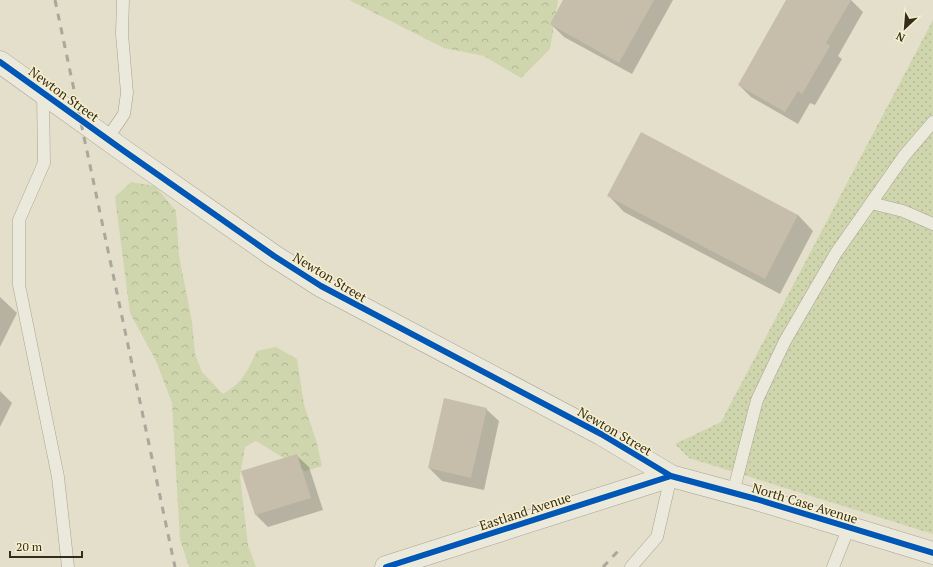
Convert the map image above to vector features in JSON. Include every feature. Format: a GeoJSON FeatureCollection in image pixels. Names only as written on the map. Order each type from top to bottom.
{"type":"FeatureCollection","features":[{"type":"Feature","properties":{"kind":"street","name":"Newton Street"},"geometry":{"type":"LineString","coordinates":[[0,62],[274,256],[321,286],[601,434],[671,476]]}},
{"type":"Feature","properties":{"kind":"street","name":"North Case Avenue"},"geometry":{"type":"LineString","coordinates":[[671,476],[734,493],[933,553]]}},
{"type":"Feature","properties":{"kind":"street","name":"Eastland Avenue"},"geometry":{"type":"LineString","coordinates":[[386,567],[671,476]]}},
{"type":"Feature","properties":{"kind":"lane"},"geometry":{"type":"LineString","coordinates":[[107,139],[124,114],[127,93],[122,34],[123,0]]}},
{"type":"Feature","properties":{"kind":"lane"},"geometry":{"type":"LineString","coordinates":[[43,92],[44,163],[19,220],[19,285],[58,477],[68,567]]}},
{"type":"Feature","properties":{"kind":"lane"},"geometry":{"type":"LineString","coordinates":[[734,493],[757,400],[784,341],[836,253],[904,156],[933,122]]}},
{"type":"Feature","properties":{"kind":"lane"},"geometry":{"type":"LineString","coordinates":[[871,203],[903,211],[933,224]]}},
{"type":"Feature","properties":{"kind":"lane"},"geometry":{"type":"LineString","coordinates":[[631,567],[657,537],[671,476]]}},
{"type":"Feature","properties":{"kind":"lane"},"geometry":{"type":"LineString","coordinates":[[833,567],[849,527]]}},
{"type":"Feature","properties":{"kind":"green space"},"geometry":{"type":"Polygon","coordinates":[[[349,0],[558,0],[550,49],[521,78],[484,56],[444,48],[349,0]]]}},
{"type":"Feature","properties":{"kind":"green space"},"geometry":{"type":"Polygon","coordinates":[[[933,20],[933,534],[689,458],[675,444],[721,422],[933,20]]]}},
{"type":"Feature","properties":{"kind":"green space"},"geometry":{"type":"Polygon","coordinates":[[[131,182],[155,186],[176,211],[179,256],[192,322],[195,354],[202,372],[223,394],[235,386],[244,376],[257,351],[276,347],[297,359],[304,405],[316,440],[322,466],[305,471],[256,441],[245,447],[240,476],[248,545],[256,567],[189,567],[180,539],[172,403],[156,361],[130,313],[115,197],[131,182]]]}},
{"type":"Feature","properties":{"kind":"building"},"geometry":{"type":"Polygon","coordinates":[[[563,0],[654,0],[619,63],[550,24],[563,0]]]}},
{"type":"Feature","properties":{"kind":"building"},"geometry":{"type":"Polygon","coordinates":[[[786,0],[851,0],[826,43],[830,46],[802,94],[798,91],[785,112],[738,85],[786,0]]]}},
{"type":"Feature","properties":{"kind":"building"},"geometry":{"type":"Polygon","coordinates":[[[641,132],[798,215],[765,279],[607,196],[641,132]]]}},
{"type":"Feature","properties":{"kind":"building"},"geometry":{"type":"Polygon","coordinates":[[[444,398],[487,408],[471,478],[428,468],[444,398]]]}},
{"type":"Feature","properties":{"kind":"building"},"geometry":{"type":"Polygon","coordinates":[[[297,454],[311,498],[255,515],[241,471],[297,454]]]}},
{"type":"Feature","properties":{"kind":"railway"},"geometry":{"type":"LineString","coordinates":[[55,0],[175,567]]}},
{"type":"Feature","properties":{"kind":"railway"},"geometry":{"type":"LineString","coordinates":[[603,567],[620,549]]}},
{"type":"Feature","properties":{"kind":"cycle path"},"geometry":{"type":"LineString","coordinates":[[0,62],[274,256],[321,286],[601,434],[671,476],[756,499],[933,553]]}},
{"type":"Feature","properties":{"kind":"cycle path"},"geometry":{"type":"LineString","coordinates":[[386,567],[671,476]]}}]}
